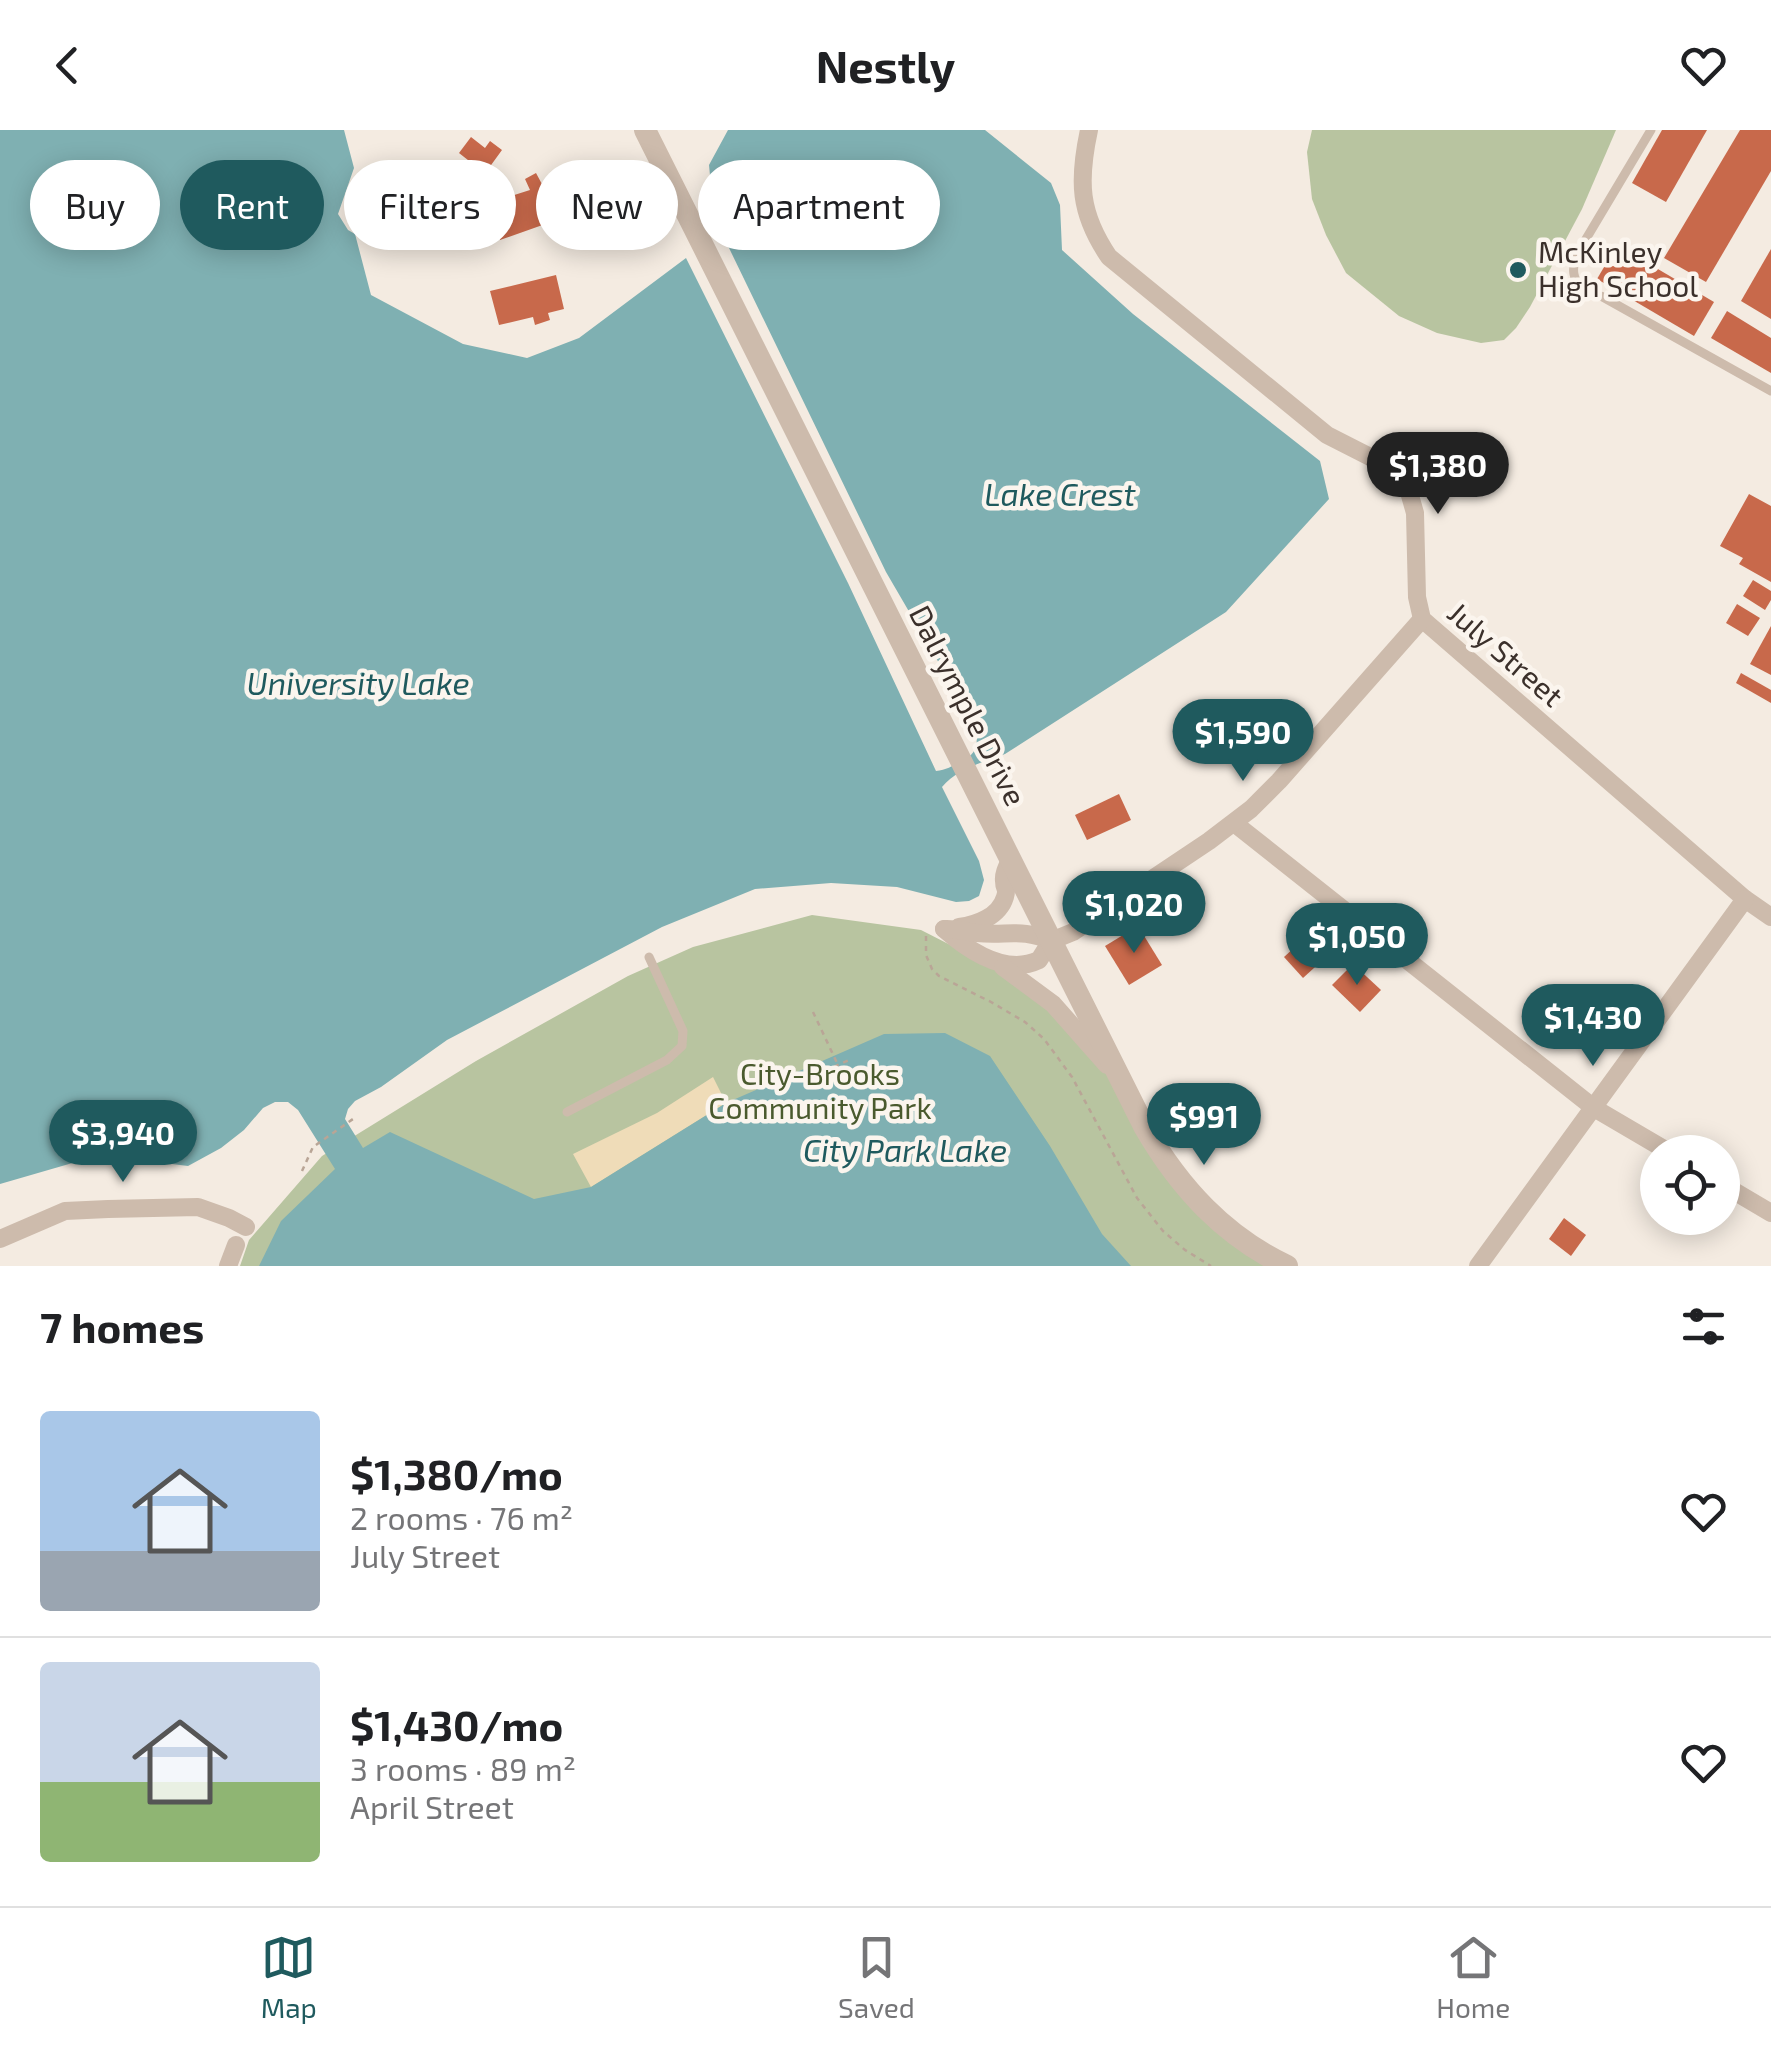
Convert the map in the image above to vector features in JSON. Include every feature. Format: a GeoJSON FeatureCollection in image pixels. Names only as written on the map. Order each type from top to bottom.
{"type":"FeatureCollection","features":[{"type":"Feature","properties":{"kind":"street","name":"Dalrymple Drive"},"geometry":{"type":"LineString","coordinates":[[645,130],[1150,1138],[1190,1194],[1241,1241],[1287,1266]]}},
{"type":"Feature","properties":{"kind":"street","name":"July Street"},"geometry":{"type":"LineString","coordinates":[[1089,130],[1081,173],[1085,211],[1109,257],[1334,440],[1382,463],[1407,485],[1414,512],[1417,597],[1422,619],[1771,917]]}},
{"type":"Feature","properties":{"kind":"street"},"geometry":{"type":"LineString","coordinates":[[1011,858],[1003,878],[1003,903],[984,921],[944,929],[964,947],[990,959],[1010,965],[1031,964],[1044,955],[1052,941],[1073,932],[1234,823],[1272,788],[1422,619]]}},
{"type":"Feature","properties":{"kind":"street"},"geometry":{"type":"LineString","coordinates":[[1234,823],[1594,1108],[1640,1135]]}},
{"type":"Feature","properties":{"kind":"street"},"geometry":{"type":"LineString","coordinates":[[1478,1266],[1746,899]]}},
{"type":"Feature","properties":{"kind":"street"},"geometry":{"type":"LineString","coordinates":[[956,928],[982,934],[1034,934],[1052,941]]}},
{"type":"Feature","properties":{"kind":"street"},"geometry":{"type":"LineString","coordinates":[[990,959],[1053,1004],[1118,1076]]}},
{"type":"Feature","properties":{"kind":"street"},"geometry":{"type":"LineString","coordinates":[[1740,1195],[1771,1213]]}},
{"type":"Feature","properties":{"kind":"street"},"geometry":{"type":"LineString","coordinates":[[0,1239],[66,1211],[108,1208],[198,1207],[246,1227]]}},
{"type":"Feature","properties":{"kind":"street"},"geometry":{"type":"LineString","coordinates":[[228,1266],[236,1245]]}},
{"type":"Feature","properties":{"kind":"lane"},"geometry":{"type":"LineString","coordinates":[[1652,130],[1577,254],[1572,267],[1574,280],[1582,291],[1601,296],[1771,391]]}},
{"type":"Feature","properties":{"kind":"lane"},"geometry":{"type":"LineString","coordinates":[[566,1112],[668,1060],[682,1046],[683,1031],[649,956]]}},
{"type":"Feature","properties":{"kind":"path"},"geometry":{"type":"LineString","coordinates":[[926,938],[926,955],[940,976],[1025,1022],[1044,1038],[1072,1077],[1137,1198],[1163,1231],[1211,1266]]}},
{"type":"Feature","properties":{"kind":"path"},"geometry":{"type":"LineString","coordinates":[[814,1012],[838,1066]]}},
{"type":"Feature","properties":{"kind":"path"},"geometry":{"type":"LineString","coordinates":[[826,1071],[850,1060]]}},
{"type":"Feature","properties":{"kind":"path"},"geometry":{"type":"LineString","coordinates":[[302,1171],[313,1147],[353,1118]]}},
{"type":"Feature","properties":{"kind":"green space"},"geometry":{"type":"Polygon","coordinates":[[[1312,130],[1616,130],[1582,209],[1530,307],[1504,340],[1481,343],[1437,333],[1399,316],[1346,273],[1312,199],[1307,152],[1312,130]]]}},
{"type":"Feature","properties":{"kind":"green space","name":"City-Brooks Community Park"},"geometry":{"type":"Polygon","coordinates":[[[812,915],[921,930],[1031,986],[1118,1077],[1180,1181],[1290,1266],[240,1266],[249,1240],[322,1156],[476,1061],[628,976],[693,947],[812,915]]]}},
{"type":"Feature","properties":{"kind":"sand"},"geometry":{"type":"Polygon","coordinates":[[[713,1077],[726,1103],[591,1187],[573,1154],[657,1113],[713,1077]]]}},
{"type":"Feature","properties":{"kind":"water","name":"University Lake"},"geometry":{"type":"Polygon","coordinates":[[[0,130],[344,130],[352,160],[344,160],[344,197],[338,214],[344,224],[344,250],[359,250],[371,295],[463,344],[527,358],[579,338],[686,258],[848,583],[936,771],[971,755],[977,742],[975,725],[886,572],[730,250],[940,250],[940,160],[712,160],[728,130],[985,130],[1051,183],[1060,205],[1062,250],[1133,314],[1320,461],[1329,499],[1226,612],[1005,754],[963,771],[942,787],[979,861],[984,880],[979,896],[956,902],[897,887],[831,883],[755,889],[662,927],[447,1040],[355,1101],[345,1119],[363,1148],[390,1132],[534,1199],[591,1187],[726,1103],[884,1034],[945,1033],[990,1056],[1102,1234],[1131,1266],[259,1266],[281,1221],[335,1169],[298,1110],[288,1102],[275,1102],[263,1108],[221,1148],[188,1166],[100,1155],[0,1184],[0,130]]]}},
{"type":"Feature","properties":{"kind":"building"},"geometry":{"type":"Polygon","coordinates":[[[1662,130],[1707,130],[1666,202],[1632,183],[1662,130]]]}},
{"type":"Feature","properties":{"kind":"building"},"geometry":{"type":"Polygon","coordinates":[[[1740,130],[1771,130],[1771,171],[1706,282],[1664,258],[1740,130]]]}},
{"type":"Feature","properties":{"kind":"building"},"geometry":{"type":"Polygon","coordinates":[[[471,137],[485,148],[490,141],[502,150],[495,160],[468,160],[459,153],[471,137]]]}},
{"type":"Feature","properties":{"kind":"building"},"geometry":{"type":"Polygon","coordinates":[[[536,173],[536,227],[516,234],[516,195],[530,190],[525,179],[536,173]]]}},
{"type":"Feature","properties":{"kind":"building"},"geometry":{"type":"Polygon","coordinates":[[[1617,245],[1714,302],[1694,336],[1597,279],[1617,245]]]}},
{"type":"Feature","properties":{"kind":"building"},"geometry":{"type":"Polygon","coordinates":[[[1771,249],[1771,319],[1741,301],[1771,249]]]}},
{"type":"Feature","properties":{"kind":"building"},"geometry":{"type":"Polygon","coordinates":[[[556,275],[564,309],[548,313],[550,320],[535,325],[533,317],[499,325],[490,291],[556,275]]]}},
{"type":"Feature","properties":{"kind":"building"},"geometry":{"type":"Polygon","coordinates":[[[1727,311],[1771,338],[1771,373],[1711,338],[1727,311]]]}},
{"type":"Feature","properties":{"kind":"building"},"geometry":{"type":"Polygon","coordinates":[[[1749,494],[1771,506],[1771,582],[1739,564],[1743,558],[1720,546],[1749,494]]]}},
{"type":"Feature","properties":{"kind":"building"},"geometry":{"type":"Polygon","coordinates":[[[1753,580],[1771,591],[1765,610],[1743,596],[1753,580]]]}},
{"type":"Feature","properties":{"kind":"building"},"geometry":{"type":"Polygon","coordinates":[[[1737,604],[1760,618],[1748,636],[1726,623],[1737,604]]]}},
{"type":"Feature","properties":{"kind":"building"},"geometry":{"type":"Polygon","coordinates":[[[1771,626],[1771,675],[1750,664],[1771,626]]]}},
{"type":"Feature","properties":{"kind":"building"},"geometry":{"type":"Polygon","coordinates":[[[1741,673],[1771,690],[1771,703],[1736,683],[1741,673]]]}},
{"type":"Feature","properties":{"kind":"building"},"geometry":{"type":"Polygon","coordinates":[[[1119,794],[1131,820],[1087,840],[1075,815],[1119,794]]]}},
{"type":"Feature","properties":{"kind":"building"},"geometry":{"type":"Polygon","coordinates":[[[1319,925],[1338,946],[1303,978],[1284,957],[1319,925]]]}},
{"type":"Feature","properties":{"kind":"building"},"geometry":{"type":"Polygon","coordinates":[[[1138,926],[1162,965],[1129,985],[1105,946],[1138,926]]]}},
{"type":"Feature","properties":{"kind":"building"},"geometry":{"type":"Polygon","coordinates":[[[1353,964],[1381,990],[1360,1012],[1332,985],[1353,964]]]}},
{"type":"Feature","properties":{"kind":"building"},"geometry":{"type":"Polygon","coordinates":[[[1564,1218],[1586,1235],[1571,1256],[1549,1239],[1564,1218]]]}},
{"type":"Feature","properties":{"kind":"place","name":"McKinley High School"},"geometry":{"type":"Point","coordinates":[1518,270]}},
{"type":"Feature","properties":{"kind":"water label","name":"Lake Crest"},"geometry":{"type":"Point","coordinates":[1060,495]}},
{"type":"Feature","properties":{"kind":"water label","name":"City Park Lake"},"geometry":{"type":"Point","coordinates":[905,1151]}}]}
